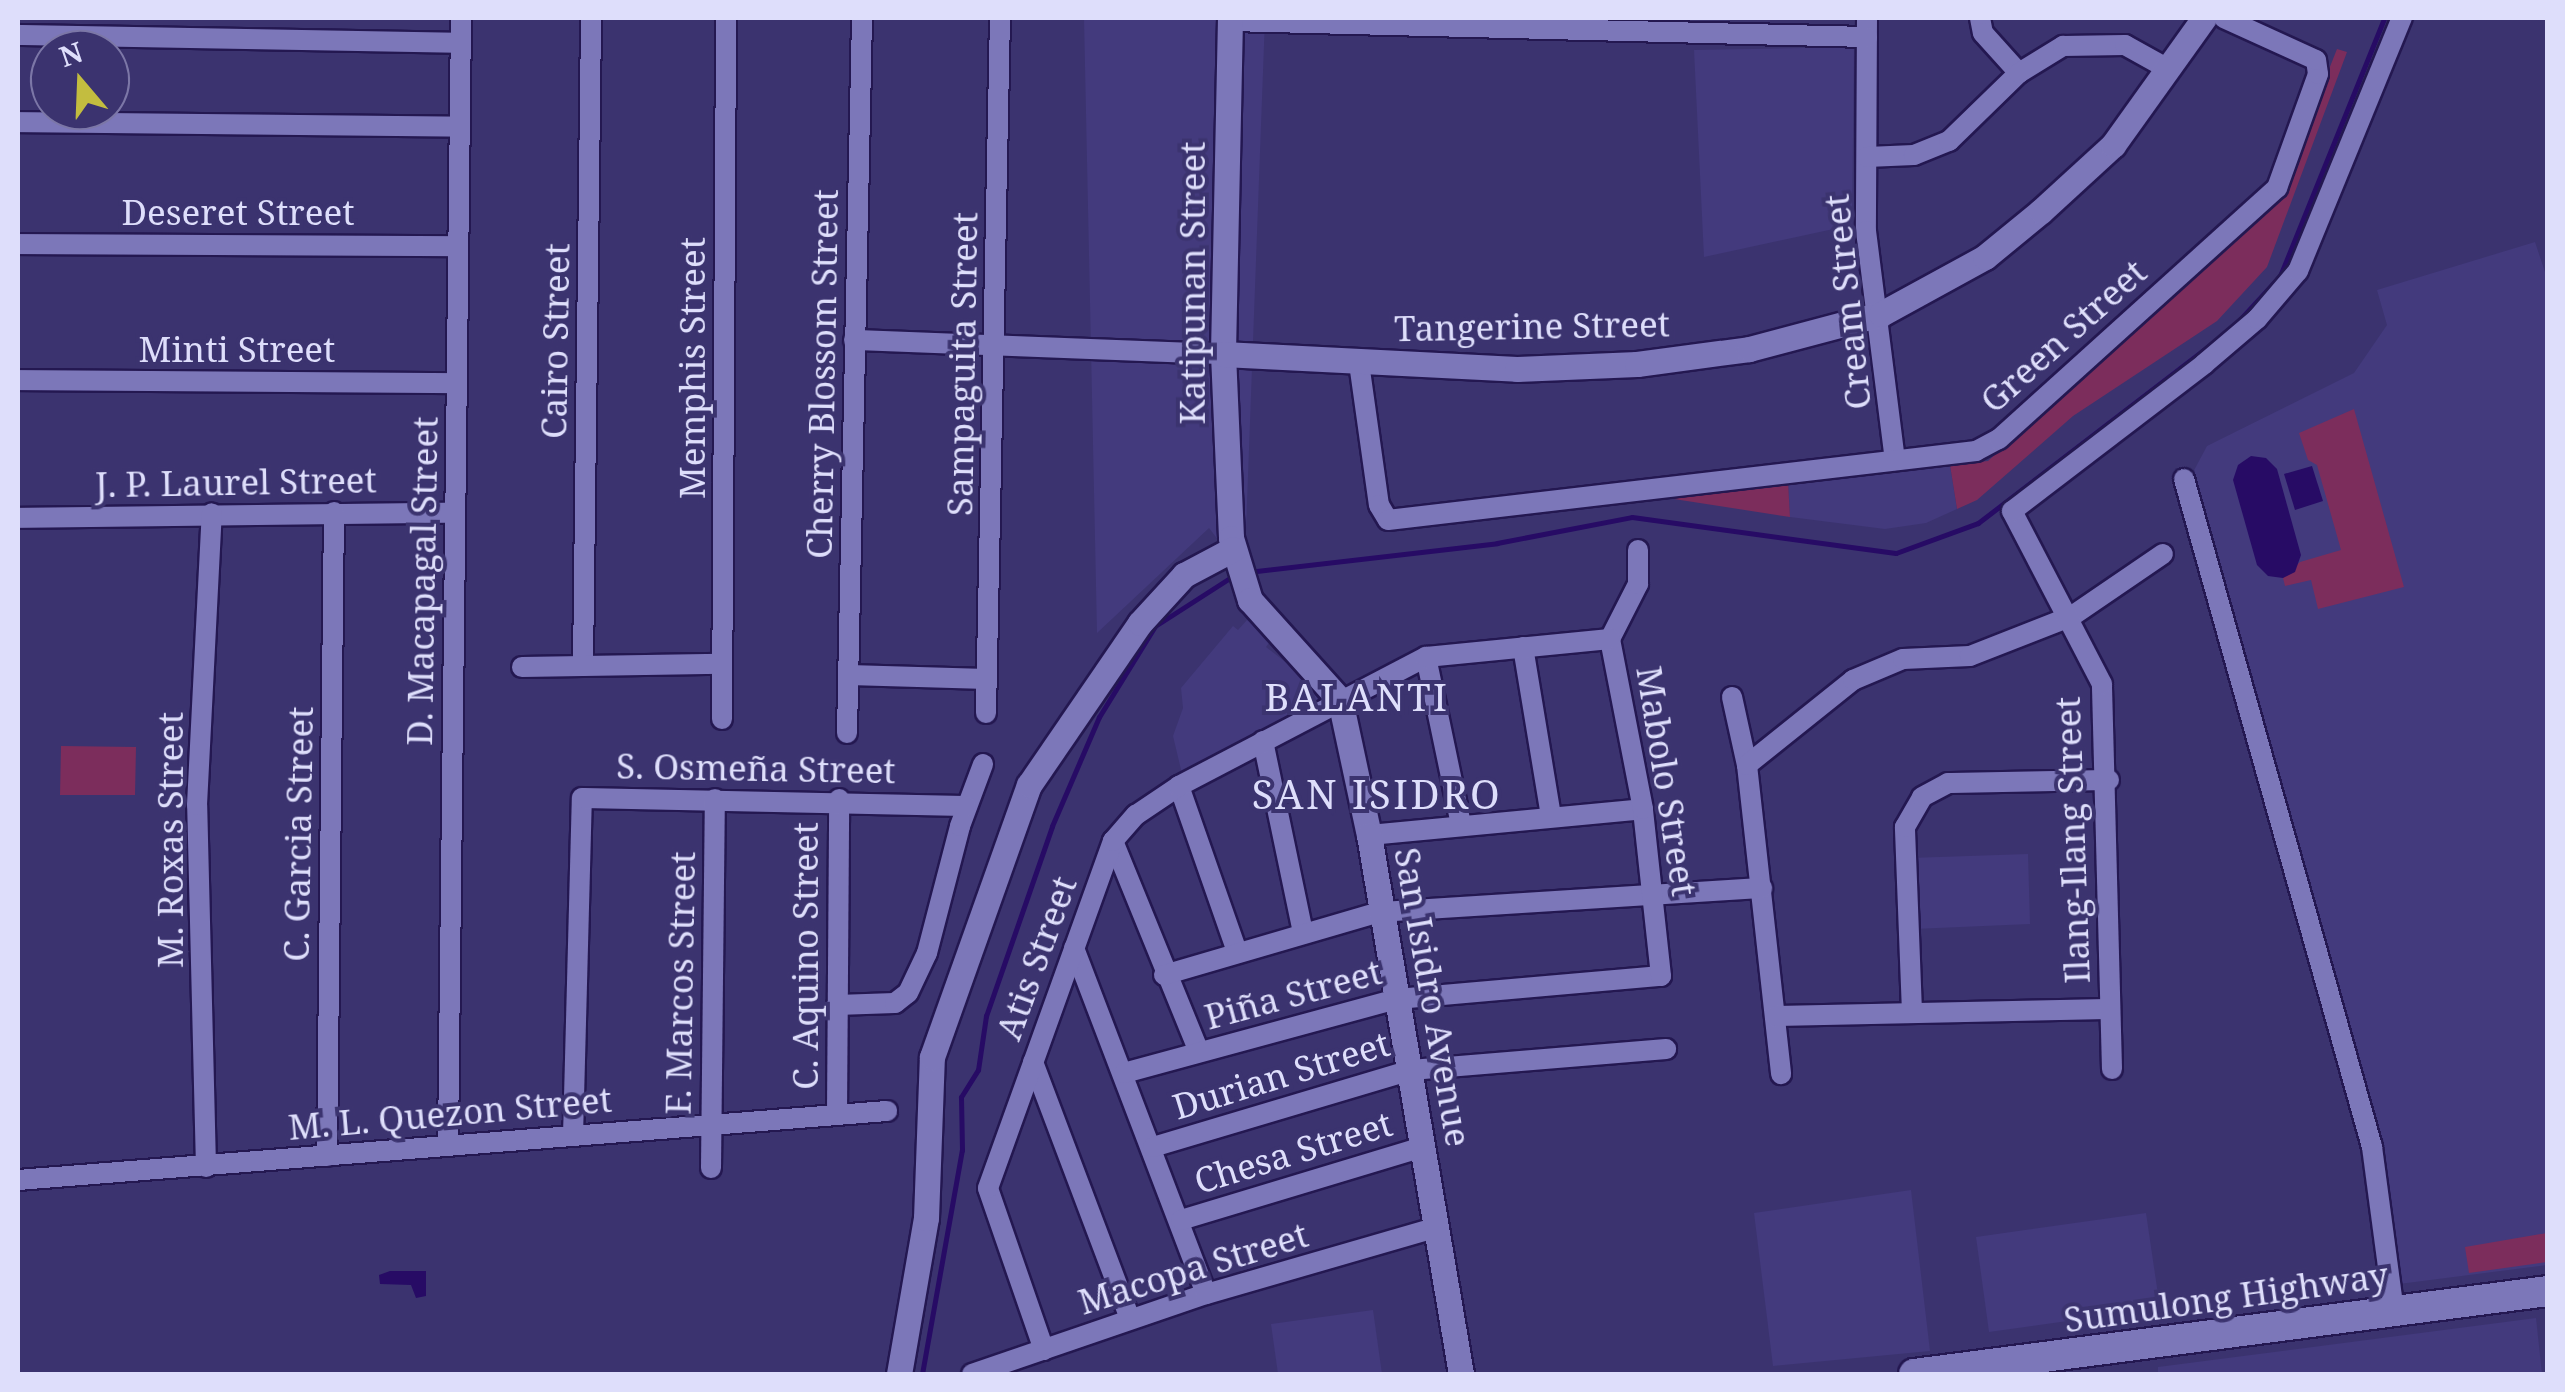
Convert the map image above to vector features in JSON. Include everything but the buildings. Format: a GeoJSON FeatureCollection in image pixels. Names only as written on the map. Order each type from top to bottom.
{"type":"FeatureCollection","features":[{"type":"Feature","properties":{"kind":"main road","name":"Sumulong Highway"},"geometry":{"type":"LineString","coordinates":[[1914,1374],[2394,1312],[2546,1299]]}},
{"type":"Feature","properties":{"kind":"street","name":"D. Macapagal Street"},"geometry":{"type":"LineString","coordinates":[[448,1145],[460,18]]}},
{"type":"Feature","properties":{"kind":"street","name":"Cairo Street"},"geometry":{"type":"LineString","coordinates":[[583,666],[592,18]]}},
{"type":"Feature","properties":{"kind":"street","name":"Memphis Street"},"geometry":{"type":"LineString","coordinates":[[722,719],[726,18]]}},
{"type":"Feature","properties":{"kind":"street","name":"Cherry Blossom Street"},"geometry":{"type":"LineString","coordinates":[[847,733],[862,18]]}},
{"type":"Feature","properties":{"kind":"street","name":"Sampaguita Street"},"geometry":{"type":"LineString","coordinates":[[986,713],[1000,18]]}},
{"type":"Feature","properties":{"kind":"street"},"geometry":{"type":"LineString","coordinates":[[1980,18],[1983,33],[2019,74]]}},
{"type":"Feature","properties":{"kind":"street","name":"Tangerine Street"},"geometry":{"type":"LineString","coordinates":[[854,340],[1359,363],[1637,364],[1749,349],[1881,314],[1985,257],[2113,145],[2204,18]]}},
{"type":"Feature","properties":{"kind":"street","name":"Green Street"},"geometry":{"type":"LineString","coordinates":[[1359,363],[1379,505],[1388,520],[1976,451],[1999,439],[2276,188],[2318,74],[2316,60],[2224,18]]}},
{"type":"Feature","properties":{"kind":"street","name":"Ilang-Ilang Street"},"geometry":{"type":"LineString","coordinates":[[2112,1069],[2109,780],[2102,684],[2072,616],[2012,511],[2204,364],[2257,319],[2298,271],[2402,18]]}},
{"type":"Feature","properties":{"kind":"street"},"geometry":{"type":"LineString","coordinates":[[1230,19],[1867,27]]}},
{"type":"Feature","properties":{"kind":"street","name":"Katipunan Street"},"geometry":{"type":"LineString","coordinates":[[1230,19],[1223,354],[1238,568]]}},
{"type":"Feature","properties":{"kind":"street","name":"Cream Street"},"geometry":{"type":"LineString","coordinates":[[1867,27],[1866,231],[1881,314],[1895,460]]}},
{"type":"Feature","properties":{"kind":"street"},"geometry":{"type":"LineString","coordinates":[[18,36],[460,43]]}},
{"type":"Feature","properties":{"kind":"street"},"geometry":{"type":"LineString","coordinates":[[1867,158],[1914,154],[1949,141],[2019,74],[2063,46],[2088,42],[2124,45],[2170,70]]}},
{"type":"Feature","properties":{"kind":"street"},"geometry":{"type":"LineString","coordinates":[[18,122],[459,127]]}},
{"type":"Feature","properties":{"kind":"street","name":"Deseret Street"},"geometry":{"type":"LineString","coordinates":[[18,244],[458,246]]}},
{"type":"Feature","properties":{"kind":"street","name":"Minti Street"},"geometry":{"type":"LineString","coordinates":[[18,380],[456,382]]}},
{"type":"Feature","properties":{"kind":"street"},"geometry":{"type":"LineString","coordinates":[[2184,479],[2372,1147],[2394,1312]]}},
{"type":"Feature","properties":{"kind":"street","name":"C. Garcia Street"},"geometry":{"type":"LineString","coordinates":[[327,1156],[334,512]]}},
{"type":"Feature","properties":{"kind":"street","name":"M. Roxas Street"},"geometry":{"type":"LineString","coordinates":[[206,1167],[197,806],[212,513]]}},
{"type":"Feature","properties":{"kind":"street","name":"J. P. Laurel Street"},"geometry":{"type":"LineString","coordinates":[[18,518],[455,513]]}},
{"type":"Feature","properties":{"kind":"street"},"geometry":{"type":"LineString","coordinates":[[1610,639],[1638,584],[1638,550]]}},
{"type":"Feature","properties":{"kind":"street"},"geometry":{"type":"LineString","coordinates":[[1747,764],[1853,680],[1904,659],[1970,656],[2072,616],[2163,554]]}},
{"type":"Feature","properties":{"kind":"street"},"geometry":{"type":"LineString","coordinates":[[899,1374],[926,1218],[932,1057],[1028,785],[1140,622],[1184,575],[1238,568],[1270,625],[1340,700]]}},
{"type":"Feature","properties":{"kind":"street","name":"Mabolo Street"},"geometry":{"type":"LineString","coordinates":[[1340,700],[1426,657],[1610,639],[1643,809],[1656,895],[1661,976]]}},
{"type":"Feature","properties":{"kind":"street"},"geometry":{"type":"LineString","coordinates":[[1523,647],[1551,816]]}},
{"type":"Feature","properties":{"kind":"street"},"geometry":{"type":"LineString","coordinates":[[1426,657],[1462,824]]}},
{"type":"Feature","properties":{"kind":"street"},"geometry":{"type":"LineString","coordinates":[[522,667],[722,664]]}},
{"type":"Feature","properties":{"kind":"street"},"geometry":{"type":"LineString","coordinates":[[848,676],[987,679]]}},
{"type":"Feature","properties":{"kind":"street"},"geometry":{"type":"LineString","coordinates":[[1732,697],[1747,764],[1780,1074]]}},
{"type":"Feature","properties":{"kind":"street","name":"Atis Street"},"geometry":{"type":"LineString","coordinates":[[1044,1350],[988,1188],[1112,841],[1136,814],[1179,786],[1340,700]]}},
{"type":"Feature","properties":{"kind":"street","name":"San Isidro Avenue"},"geometry":{"type":"LineString","coordinates":[[1340,700],[1369,834],[1461,1374]]}},
{"type":"Feature","properties":{"kind":"street"},"geometry":{"type":"LineString","coordinates":[[1263,741],[1302,933]]}},
{"type":"Feature","properties":{"kind":"street"},"geometry":{"type":"LineString","coordinates":[[836,1004],[896,1003],[908,993],[927,953],[966,806],[984,764]]}},
{"type":"Feature","properties":{"kind":"street"},"geometry":{"type":"LineString","coordinates":[[1912,1012],[1905,827],[1922,797],[1948,783],[2109,780]]}},
{"type":"Feature","properties":{"kind":"street"},"geometry":{"type":"LineString","coordinates":[[1179,786],[1237,952]]}},
{"type":"Feature","properties":{"kind":"street","name":"S. Osmeña Street"},"geometry":{"type":"LineString","coordinates":[[573,1136],[582,798],[838,799],[966,806]]}},
{"type":"Feature","properties":{"kind":"street","name":"F. Marcos Street"},"geometry":{"type":"LineString","coordinates":[[711,1168],[715,799]]}},
{"type":"Feature","properties":{"kind":"street","name":"C. Aquino Street"},"geometry":{"type":"LineString","coordinates":[[837,1114],[838,799]]}},
{"type":"Feature","properties":{"kind":"street"},"geometry":{"type":"LineString","coordinates":[[1369,834],[1643,809]]}},
{"type":"Feature","properties":{"kind":"street"},"geometry":{"type":"LineString","coordinates":[[1112,841],[1164,975],[1199,1052]]}},
{"type":"Feature","properties":{"kind":"street"},"geometry":{"type":"LineString","coordinates":[[1164,975],[1380,912],[1762,888]]}},
{"type":"Feature","properties":{"kind":"street"},"geometry":{"type":"LineString","coordinates":[[1074,948],[1181,1220],[1206,1294]]}},
{"type":"Feature","properties":{"kind":"street","name":"Piña Street"},"geometry":{"type":"LineString","coordinates":[[1124,1073],[1396,999],[1661,976]]}},
{"type":"Feature","properties":{"kind":"street"},"geometry":{"type":"LineString","coordinates":[[1776,1016],[2110,1009]]}},
{"type":"Feature","properties":{"kind":"street","name":"Durian Street"},"geometry":{"type":"LineString","coordinates":[[1153,1147],[1411,1070],[1666,1049]]}},
{"type":"Feature","properties":{"kind":"street"},"geometry":{"type":"LineString","coordinates":[[1034,1062],[1130,1319]]}},
{"type":"Feature","properties":{"kind":"street","name":"M. L. Quezon Street"},"geometry":{"type":"LineString","coordinates":[[18,1180],[887,1110]]}},
{"type":"Feature","properties":{"kind":"street","name":"Chesa Street"},"geometry":{"type":"LineString","coordinates":[[1181,1220],[1424,1147]]}},
{"type":"Feature","properties":{"kind":"street","name":"Macopa Street"},"geometry":{"type":"LineString","coordinates":[[972,1374],[1206,1294],[1436,1228]]}},
{"type":"Feature","properties":{"kind":"shaded area"},"geometry":{"type":"Polygon","coordinates":[[[1084,18],[1265,18],[1245,557],[1232,558],[1209,528],[1097,633],[1084,18]]]}},
{"type":"Feature","properties":{"kind":"shaded area"},"geometry":{"type":"Polygon","coordinates":[[[1854,47],[1852,225],[1704,257],[1694,50],[1854,47]]]}},
{"type":"Feature","properties":{"kind":"shaded area"},"geometry":{"type":"Polygon","coordinates":[[[2337,49],[2347,52],[2267,267],[2217,321],[2073,416],[1977,500],[1957,509],[1950,465],[1988,461],[2280,193],[2337,49]]]}},
{"type":"Feature","properties":{"kind":"shaded area"},"geometry":{"type":"Polygon","coordinates":[[[2535,242],[2548,281],[2547,1265],[2399,1284],[2191,476],[2207,446],[2354,373],[2387,325],[2377,290],[2535,242]]]}},
{"type":"Feature","properties":{"kind":"shaded area"},"geometry":{"type":"Polygon","coordinates":[[[2354,409],[2404,587],[2318,609],[2311,580],[2285,586],[2283,578],[2300,562],[2341,550],[2317,465],[2308,460],[2299,433],[2354,409]]]}},
{"type":"Feature","properties":{"kind":"shaded area"},"geometry":{"type":"Polygon","coordinates":[[[2251,456],[2266,458],[2277,469],[2301,555],[2295,572],[2283,578],[2268,576],[2257,565],[2233,480],[2238,465],[2251,456]]]}},
{"type":"Feature","properties":{"kind":"shaded area"},"geometry":{"type":"Polygon","coordinates":[[[1950,465],[1957,509],[1926,523],[1885,529],[1790,517],[1788,481],[1950,465]]]}},
{"type":"Feature","properties":{"kind":"shaded area"},"geometry":{"type":"Polygon","coordinates":[[[2312,466],[2323,501],[2295,510],[2284,474],[2312,466]]]}},
{"type":"Feature","properties":{"kind":"shaded area"},"geometry":{"type":"Polygon","coordinates":[[[1788,481],[1790,517],[1661,497],[1788,481]]]}},
{"type":"Feature","properties":{"kind":"shaded area"},"geometry":{"type":"Polygon","coordinates":[[[1247,620],[1272,639],[1266,647],[1307,679],[1319,702],[1183,778],[1173,736],[1183,708],[1181,688],[1233,626],[1238,630],[1247,620]]]}},
{"type":"Feature","properties":{"kind":"shaded area"},"geometry":{"type":"Polygon","coordinates":[[[61,746],[136,747],[135,795],[60,795],[61,746]]]}},
{"type":"Feature","properties":{"kind":"shaded area"},"geometry":{"type":"Polygon","coordinates":[[[2028,854],[2030,924],[1914,929],[1910,858],[2028,854]]]}},
{"type":"Feature","properties":{"kind":"shaded area"},"geometry":{"type":"Polygon","coordinates":[[[1911,1190],[1930,1351],[1773,1366],[1754,1213],[1911,1190]]]}},
{"type":"Feature","properties":{"kind":"shaded area"},"geometry":{"type":"Polygon","coordinates":[[[2146,1213],[2160,1308],[1989,1332],[1976,1237],[2146,1213]]]}},
{"type":"Feature","properties":{"kind":"shaded area"},"geometry":{"type":"Polygon","coordinates":[[[2547,1233],[2547,1262],[2469,1273],[2465,1247],[2547,1233]]]}},
{"type":"Feature","properties":{"kind":"shaded area"},"geometry":{"type":"Polygon","coordinates":[[[390,1271],[426,1271],[426,1296],[416,1298],[411,1285],[380,1284],[379,1275],[390,1271]]]}},
{"type":"Feature","properties":{"kind":"shaded area"},"geometry":{"type":"Polygon","coordinates":[[[1373,1310],[1382,1374],[1278,1374],[1271,1324],[1373,1310]]]}},
{"type":"Feature","properties":{"kind":"shaded area"},"geometry":{"type":"Polygon","coordinates":[[[2536,1318],[2542,1374],[2158,1374],[2158,1367],[2536,1318]]]}},
{"type":"Feature","properties":{"kind":"waterway"},"geometry":{"type":"LineString","coordinates":[[1248,572],[1497,543],[1632,517],[1896,553],[1978,523],[2233,327],[2280,276],[2384,18]]}},
{"type":"Feature","properties":{"kind":"waterway"},"geometry":{"type":"LineString","coordinates":[[922,1374],[962,1150],[961,1097],[978,1070],[986,1016],[1052,826],[1099,717],[1155,626],[1233,576]]}},
{"type":"Feature","properties":{"kind":"district","name":"BALANTI"},"geometry":{"type":"Point","coordinates":[1357,697]}},
{"type":"Feature","properties":{"kind":"district","name":"SAN ISIDRO"},"geometry":{"type":"Point","coordinates":[1377,794]}}]}
